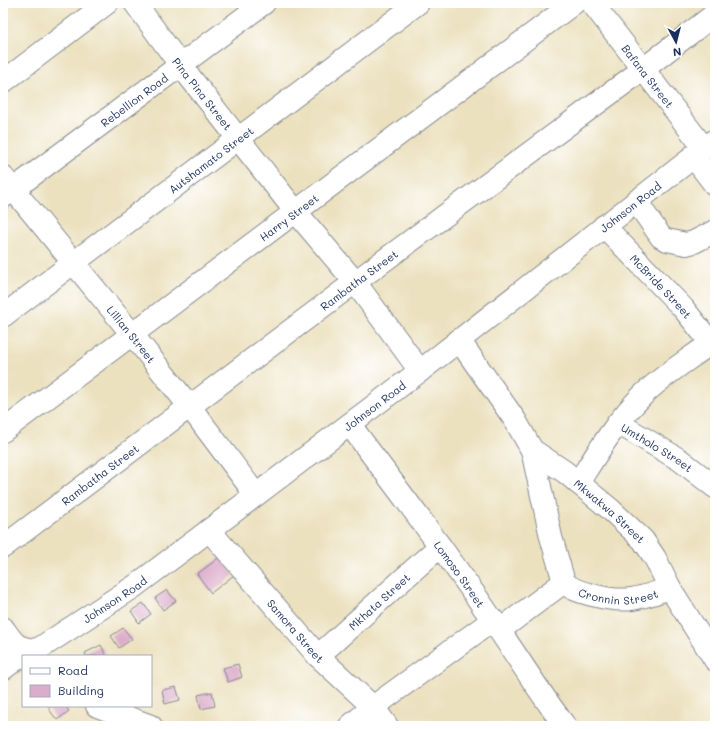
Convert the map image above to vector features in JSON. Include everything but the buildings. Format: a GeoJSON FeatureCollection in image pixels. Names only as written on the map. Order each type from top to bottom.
{"type":"FeatureCollection","features":[{"type":"Feature","properties":{"kind":"street"},"geometry":{"type":"LineString","coordinates":[[3,82],[107,3]]}},
{"type":"Feature","properties":{"kind":"street","name":"Pina Pina Street"},"geometry":{"type":"LineString","coordinates":[[135,3],[181,66],[238,139],[296,212],[355,282],[420,371]]}},
{"type":"Feature","properties":{"kind":"street","name":"Rebellion Road"},"geometry":{"type":"LineString","coordinates":[[6,188],[181,66],[264,3]]}},
{"type":"Feature","properties":{"kind":"street","name":"Autshamato Street"},"geometry":{"type":"LineString","coordinates":[[3,316],[418,3]]}},
{"type":"Feature","properties":{"kind":"street","name":"Harry Street"},"geometry":{"type":"LineString","coordinates":[[3,431],[574,3]]}},
{"type":"Feature","properties":{"kind":"street","name":"Bafana Street"},"geometry":{"type":"LineString","coordinates":[[592,3],[642,70],[704,148],[715,185]]}},
{"type":"Feature","properties":{"kind":"street","name":"Rambatha Street"},"geometry":{"type":"LineString","coordinates":[[3,546],[715,14]]}},
{"type":"Feature","properties":{"kind":"street","name":"Johnson Road"},"geometry":{"type":"LineString","coordinates":[[32,655],[135,586],[350,425],[704,148]]}},
{"type":"Feature","properties":{"kind":"street","name":"Lillian Street"},"geometry":{"type":"LineString","coordinates":[[6,188],[132,334],[190,407],[256,495]]}},
{"type":"Feature","properties":{"kind":"street"},"geometry":{"type":"LineString","coordinates":[[636,201],[661,237],[667,240],[686,244],[694,242],[715,230]]}},
{"type":"Feature","properties":{"kind":"street","name":"McBride Street"},"geometry":{"type":"LineString","coordinates":[[604,226],[683,308],[713,346]]}},
{"type":"Feature","properties":{"kind":"street","name":"Mkwakwa Street"},"geometry":{"type":"LineString","coordinates":[[459,340],[515,420],[532,450],[551,537],[564,582]]}},
{"type":"Feature","properties":{"kind":"street"},"geometry":{"type":"LineString","coordinates":[[578,483],[618,423],[643,395],[664,378],[713,346]]}},
{"type":"Feature","properties":{"kind":"street","name":"Umtholo Street"},"geometry":{"type":"LineString","coordinates":[[618,423],[680,460],[715,487]]}},
{"type":"Feature","properties":{"kind":"street","name":"Lomoso Street"},"geometry":{"type":"LineString","coordinates":[[350,425],[440,546],[496,625],[537,688],[565,726]]}},
{"type":"Feature","properties":{"kind":"street","name":"Mkwakwa Street"},"geometry":{"type":"LineString","coordinates":[[532,450],[565,472],[610,509],[643,540],[655,558],[670,588]]}},
{"type":"Feature","properties":{"kind":"street","name":"Samora Street"},"geometry":{"type":"LineString","coordinates":[[209,530],[318,656],[373,707],[387,726]]}},
{"type":"Feature","properties":{"kind":"street","name":"Mkhata Street"},"geometry":{"type":"LineString","coordinates":[[318,656],[440,546]]}},
{"type":"Feature","properties":{"kind":"street","name":"Cronnin Street"},"geometry":{"type":"LineString","coordinates":[[350,726],[373,707],[496,625],[564,582],[571,588],[579,591],[606,599],[624,601],[634,600],[670,588],[714,656]]}},
{"type":"Feature","properties":{"kind":"street"},"geometry":{"type":"LineString","coordinates":[[3,628],[17,646],[23,648],[32,655]]}},
{"type":"Feature","properties":{"kind":"street","name":"Johnson Road"},"geometry":{"type":"LineString","coordinates":[[3,668],[15,660],[22,658]]}},
{"type":"Feature","properties":{"kind":"street"},"geometry":{"type":"LineString","coordinates":[[100,707],[151,726]]}}]}
